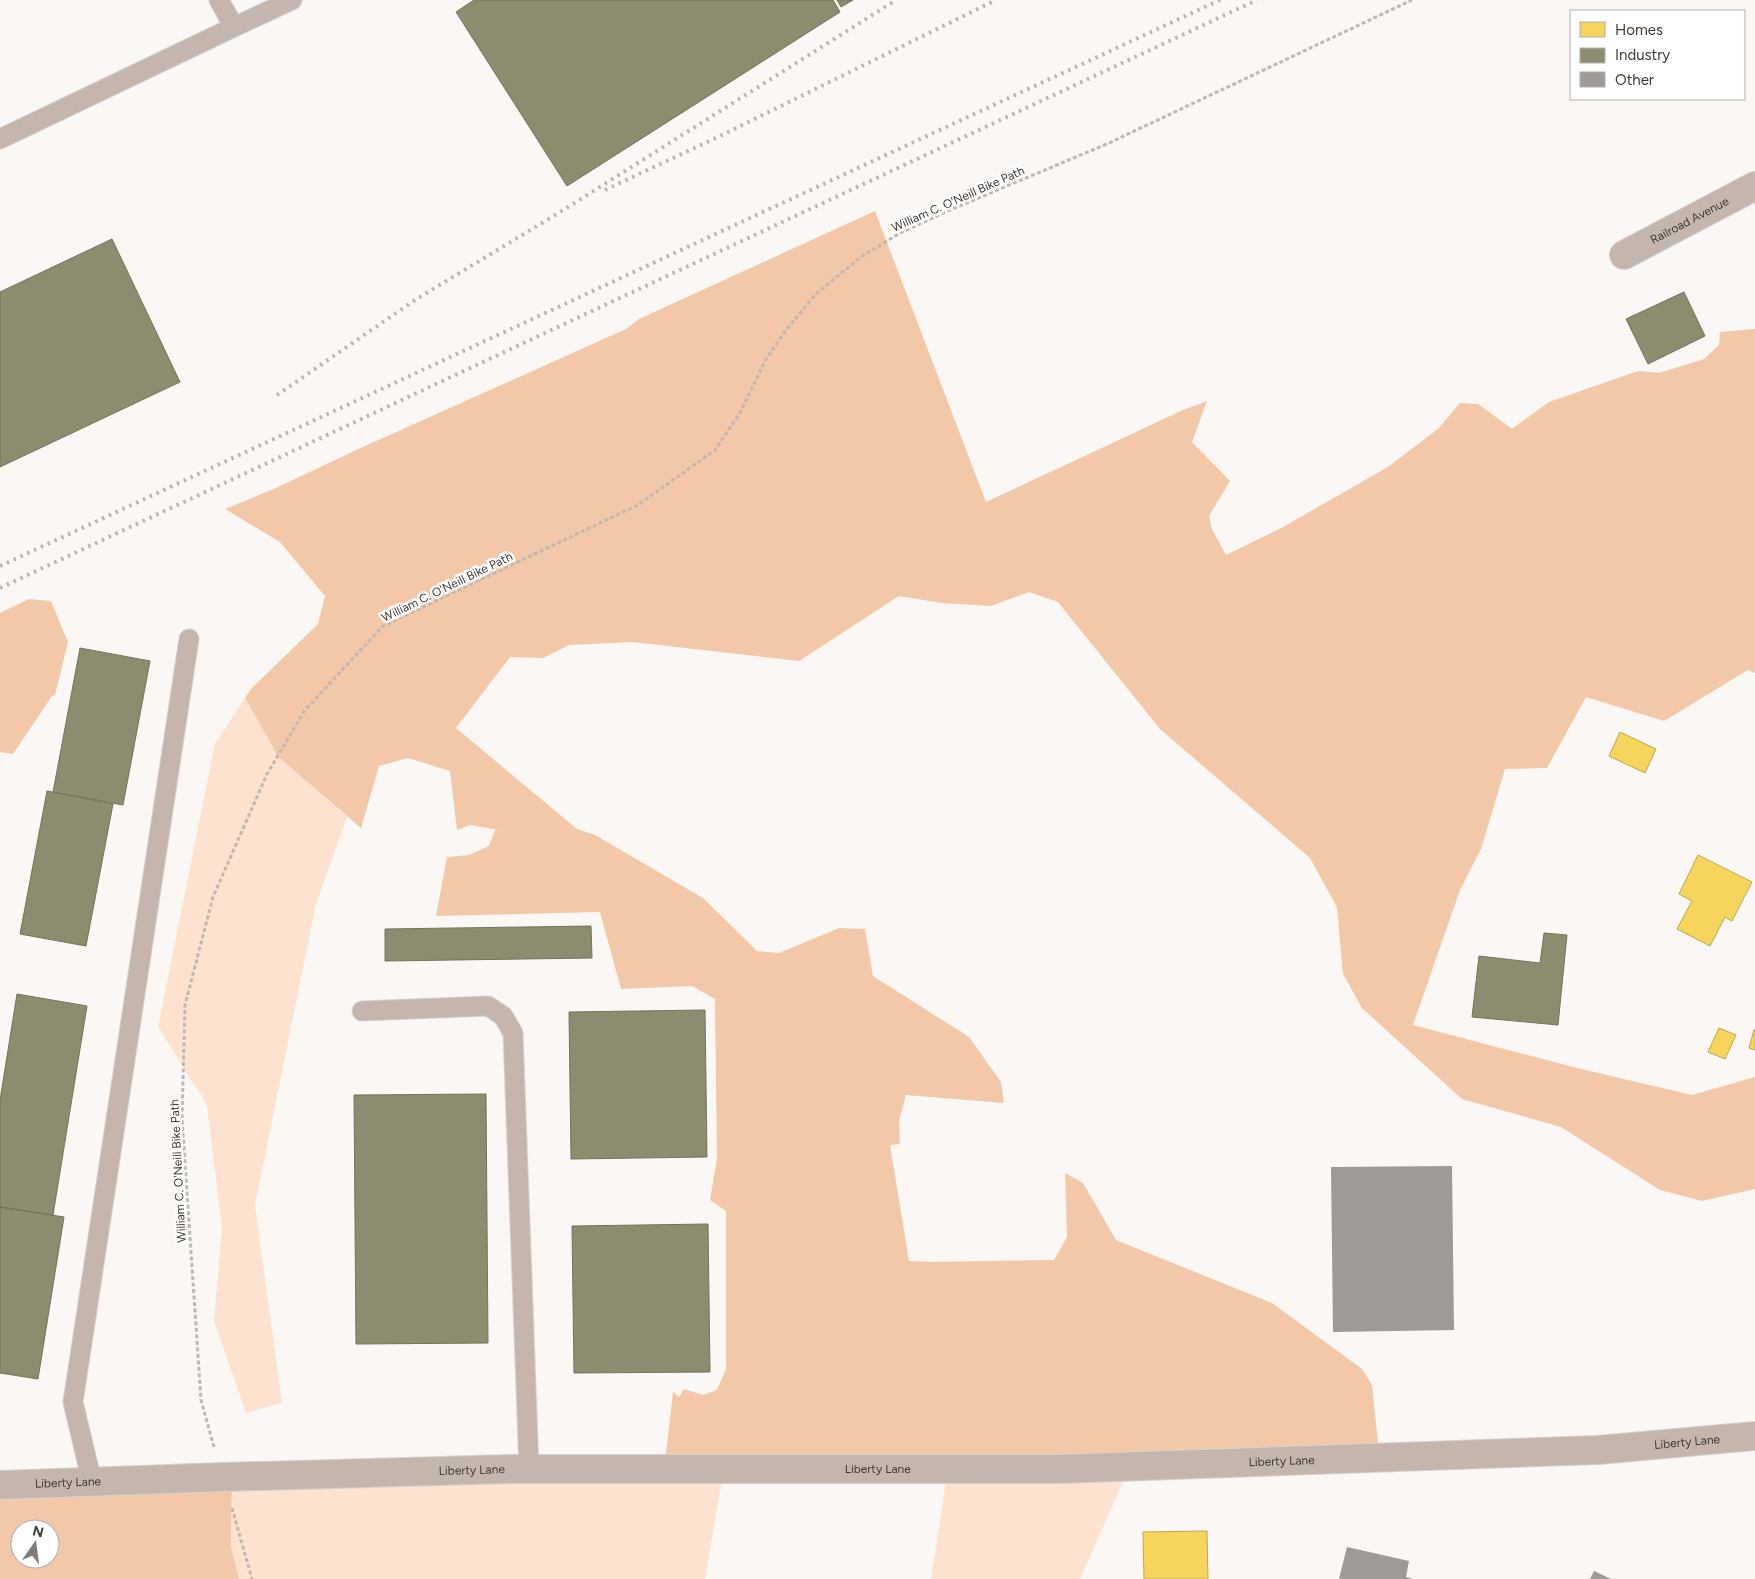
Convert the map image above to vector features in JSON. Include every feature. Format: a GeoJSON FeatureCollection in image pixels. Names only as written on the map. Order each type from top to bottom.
{"type":"FeatureCollection","features":[{"type":"Feature","properties":{"kind":"street","name":"Railroad Avenue"},"geometry":{"type":"LineString","coordinates":[[1624,256],[1755,186]]}},
{"type":"Feature","properties":{"kind":"street","name":"Liberty Lane"},"geometry":{"type":"LineString","coordinates":[[0,1485],[529,1469],[1059,1469],[1598,1450],[1755,1436]]}},
{"type":"Feature","properties":{"kind":"lane"},"geometry":{"type":"LineString","coordinates":[[219,0],[234,27]]}},
{"type":"Feature","properties":{"kind":"lane"},"geometry":{"type":"LineString","coordinates":[[0,139],[292,0]]}},
{"type":"Feature","properties":{"kind":"lane"},"geometry":{"type":"LineString","coordinates":[[92,1482],[73,1402],[188,639]]}},
{"type":"Feature","properties":{"kind":"lane"},"geometry":{"type":"LineString","coordinates":[[362,1011],[488,1006],[503,1016],[513,1033],[529,1469]]}},
{"type":"Feature","properties":{"kind":"path","name":"William C. O'Neill Bike Path"},"geometry":{"type":"LineString","coordinates":[[252,1579],[201,1400],[182,1118],[185,1005],[213,897],[267,774],[305,710],[383,626],[638,505],[716,450],[740,413],[766,361],[786,330],[816,294],[861,257],[900,233],[943,212],[1109,143],[1412,0]]}},
{"type":"Feature","properties":{"kind":"shaded area"},"geometry":{"type":"Polygon","coordinates":[[[875,211],[986,502],[1183,410],[1207,401],[1192,442],[1230,481],[1209,516],[1212,529],[1226,555],[1283,527],[1388,467],[1438,429],[1460,403],[1478,404],[1512,429],[1549,402],[1638,371],[1659,373],[1704,359],[1719,345],[1720,332],[1755,329],[1755,673],[1748,670],[1664,721],[1586,697],[1547,768],[1505,769],[1481,849],[1460,890],[1413,1025],[1577,1068],[1692,1095],[1755,1077],[1755,1189],[1702,1201],[1660,1190],[1561,1127],[1462,1099],[1362,1008],[1343,974],[1337,907],[1310,858],[1160,729],[1058,602],[1029,592],[991,606],[942,603],[899,596],[799,661],[633,642],[569,645],[543,658],[510,657],[456,728],[577,829],[595,835],[703,898],[757,951],[779,953],[839,928],[865,929],[873,976],[969,1037],[1001,1082],[1004,1103],[906,1095],[899,1121],[900,1144],[890,1145],[909,1261],[1054,1260],[1067,1237],[1065,1173],[1083,1183],[1116,1240],[1272,1303],[1362,1369],[1372,1385],[1379,1452],[665,1462],[673,1392],[679,1397],[684,1389],[703,1395],[717,1390],[726,1369],[726,1211],[710,1200],[717,1159],[715,999],[692,986],[621,989],[600,912],[436,916],[447,857],[469,855],[489,846],[495,830],[499,830],[470,825],[457,830],[450,771],[408,758],[379,766],[361,828],[276,755],[245,698],[251,689],[318,624],[325,596],[280,542],[225,509],[276,488],[626,329],[639,319],[875,211]]]}},
{"type":"Feature","properties":{"kind":"shaded area"},"geometry":{"type":"Polygon","coordinates":[[[29,599],[51,601],[68,642],[55,695],[52,696],[13,754],[0,752],[0,613],[29,599]]]}},
{"type":"Feature","properties":{"kind":"shaded area"},"geometry":{"type":"Polygon","coordinates":[[[245,698],[276,755],[347,817],[316,904],[255,1205],[282,1403],[246,1413],[214,1321],[222,1228],[207,1105],[158,1027],[215,744],[245,698]]]}},
{"type":"Feature","properties":{"kind":"shaded area"},"geometry":{"type":"Polygon","coordinates":[[[724,1468],[705,1579],[239,1579],[231,1547],[232,1480],[724,1468]]]}},
{"type":"Feature","properties":{"kind":"shaded area"},"geometry":{"type":"Polygon","coordinates":[[[1129,1468],[1080,1579],[931,1579],[948,1469],[1129,1468]]]}},
{"type":"Feature","properties":{"kind":"shaded area"},"geometry":{"type":"Polygon","coordinates":[[[232,1480],[231,1547],[239,1579],[0,1579],[0,1484],[232,1480]]]}},
{"type":"Feature","properties":{"kind":"building: Homes"},"geometry":{"type":"Polygon","coordinates":[[[1620,732],[1656,749],[1645,773],[1609,756],[1620,732]]]}},
{"type":"Feature","properties":{"kind":"building: Homes"},"geometry":{"type":"Polygon","coordinates":[[[1698,855],[1752,882],[1732,921],[1725,917],[1710,946],[1677,929],[1692,901],[1679,894],[1698,855]]]}},
{"type":"Feature","properties":{"kind":"building: Homes"},"geometry":{"type":"Polygon","coordinates":[[[1719,1028],[1736,1035],[1725,1059],[1708,1052],[1719,1028]]]}},
{"type":"Feature","properties":{"kind":"building: Homes"},"geometry":{"type":"Polygon","coordinates":[[[1755,1030],[1755,1050],[1749,1048],[1755,1030]]]}},
{"type":"Feature","properties":{"kind":"building: Homes"},"geometry":{"type":"Polygon","coordinates":[[[1207,1531],[1208,1579],[1144,1579],[1143,1532],[1207,1531]]]}},
{"type":"Feature","properties":{"kind":"building: Industry"},"geometry":{"type":"Polygon","coordinates":[[[474,0],[833,0],[840,12],[567,186],[456,12],[474,0]]]}},
{"type":"Feature","properties":{"kind":"building: Industry"},"geometry":{"type":"Polygon","coordinates":[[[837,0],[853,0],[841,7],[837,0]]]}},
{"type":"Feature","properties":{"kind":"building: Industry"},"geometry":{"type":"Polygon","coordinates":[[[112,239],[180,382],[0,467],[0,292],[112,239]]]}},
{"type":"Feature","properties":{"kind":"building: Industry"},"geometry":{"type":"Polygon","coordinates":[[[1684,292],[1705,336],[1648,364],[1626,319],[1684,292]]]}},
{"type":"Feature","properties":{"kind":"building: Industry"},"geometry":{"type":"Polygon","coordinates":[[[80,648],[150,661],[123,805],[53,792],[80,648]]]}},
{"type":"Feature","properties":{"kind":"building: Industry"},"geometry":{"type":"Polygon","coordinates":[[[47,791],[113,804],[86,946],[20,934],[47,791]]]}},
{"type":"Feature","properties":{"kind":"building: Industry"},"geometry":{"type":"Polygon","coordinates":[[[591,926],[592,958],[385,961],[385,929],[591,926]]]}},
{"type":"Feature","properties":{"kind":"building: Industry"},"geometry":{"type":"Polygon","coordinates":[[[1544,933],[1567,935],[1558,1025],[1472,1017],[1479,956],[1540,963],[1544,933]]]}},
{"type":"Feature","properties":{"kind":"building: Industry"},"geometry":{"type":"Polygon","coordinates":[[[17,994],[87,1006],[53,1215],[0,1207],[0,1100],[17,994]]]}},
{"type":"Feature","properties":{"kind":"building: Industry"},"geometry":{"type":"Polygon","coordinates":[[[705,1010],[707,1157],[571,1159],[569,1012],[705,1010]]]}},
{"type":"Feature","properties":{"kind":"building: Industry"},"geometry":{"type":"Polygon","coordinates":[[[486,1094],[488,1343],[356,1344],[354,1095],[486,1094]]]}},
{"type":"Feature","properties":{"kind":"building: Industry"},"geometry":{"type":"Polygon","coordinates":[[[0,1207],[64,1217],[38,1379],[0,1373],[0,1207]]]}},
{"type":"Feature","properties":{"kind":"building: Industry"},"geometry":{"type":"Polygon","coordinates":[[[708,1224],[710,1372],[574,1373],[572,1226],[708,1224]]]}},
{"type":"Feature","properties":{"kind":"building: Other"},"geometry":{"type":"Polygon","coordinates":[[[1452,1166],[1454,1330],[1333,1332],[1331,1167],[1452,1166]]]}},
{"type":"Feature","properties":{"kind":"building: Other"},"geometry":{"type":"Polygon","coordinates":[[[1347,1547],[1409,1561],[1406,1577],[1413,1579],[1339,1579],[1347,1547]]]}},
{"type":"Feature","properties":{"kind":"building: Other"},"geometry":{"type":"Polygon","coordinates":[[[1594,1571],[1611,1579],[1590,1579],[1594,1571]]]}},
{"type":"Feature","properties":{"kind":"railway"},"geometry":{"type":"LineString","coordinates":[[277,395],[415,300],[565,209],[896,0]]}},
{"type":"Feature","properties":{"kind":"railway"},"geometry":{"type":"LineString","coordinates":[[605,190],[720,136],[996,0]]}},
{"type":"Feature","properties":{"kind":"railway"},"geometry":{"type":"LineString","coordinates":[[0,566],[1220,0]]}},
{"type":"Feature","properties":{"kind":"railway"},"geometry":{"type":"LineString","coordinates":[[0,588],[1257,0]]}}]}
